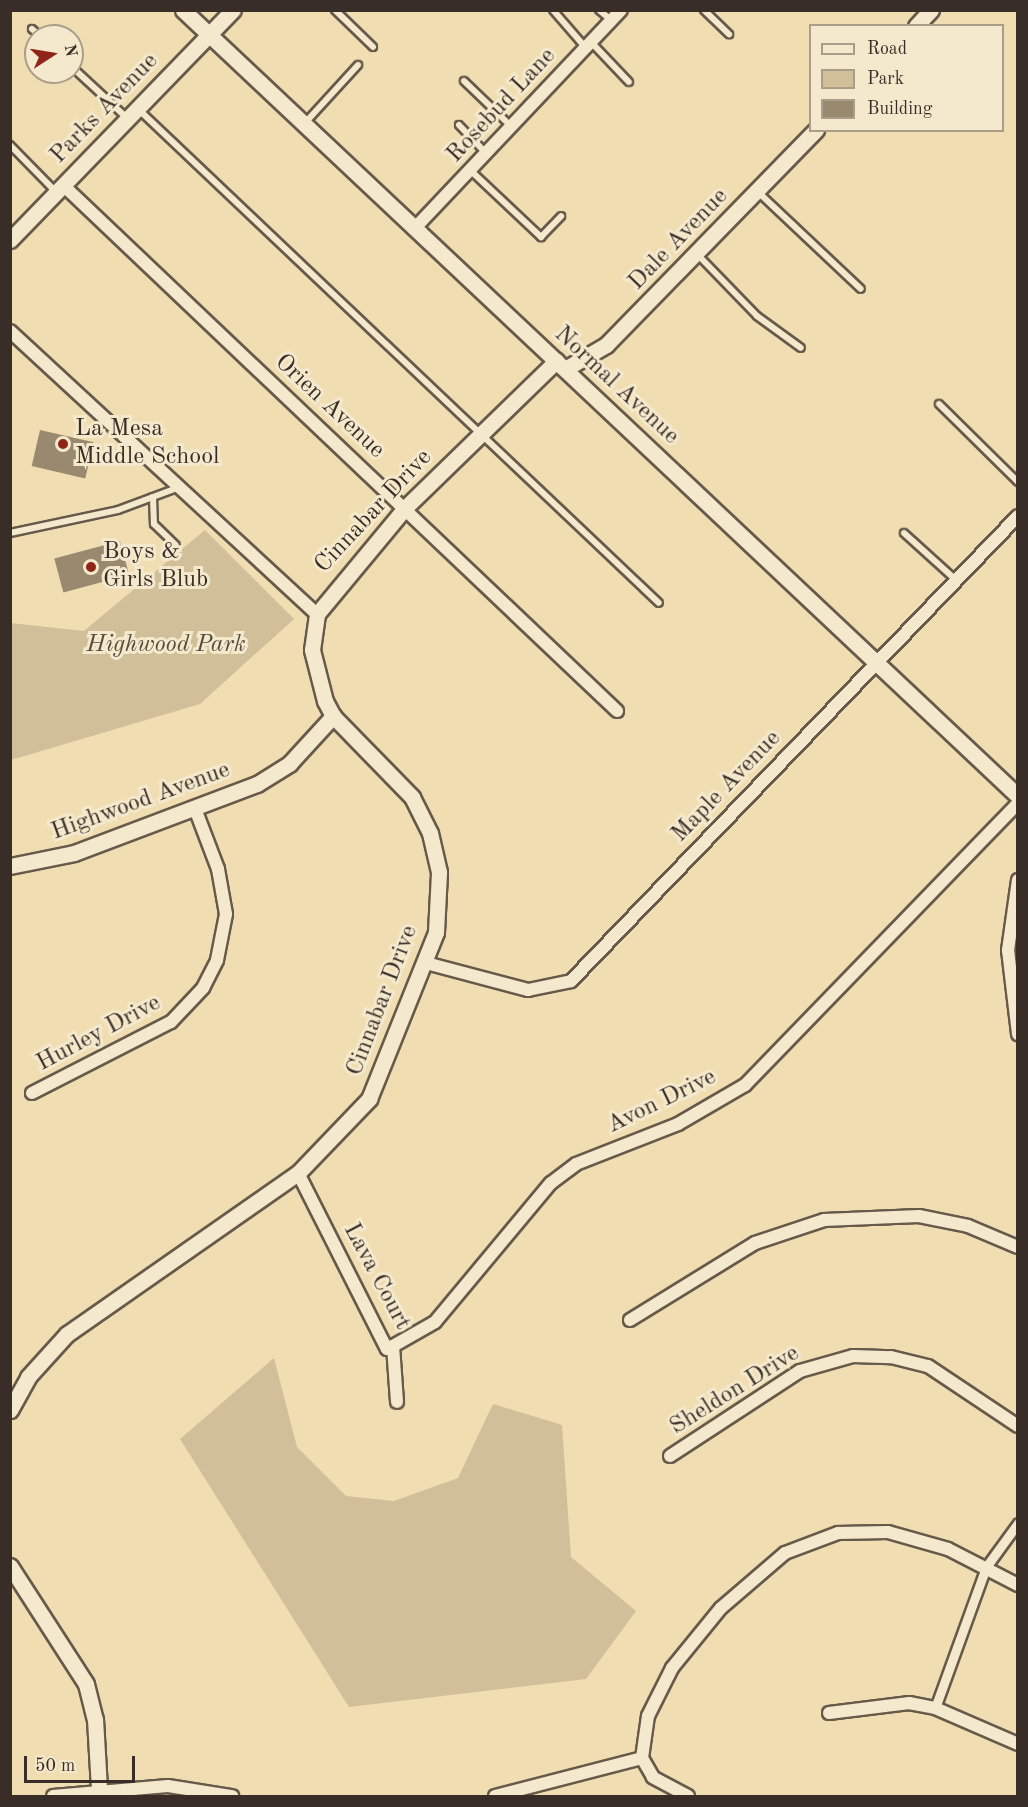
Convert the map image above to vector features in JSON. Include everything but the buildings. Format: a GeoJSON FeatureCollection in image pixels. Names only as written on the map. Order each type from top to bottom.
{"type":"FeatureCollection","features":[{"type":"Feature","properties":{"kind":"street","name":"Normal Avenue"},"geometry":{"type":"LineString","coordinates":[[183,10],[877,661],[1017,796]]}},
{"type":"Feature","properties":{"kind":"street","name":"Parks Avenue"},"geometry":{"type":"LineString","coordinates":[[10,240],[233,10]]}},
{"type":"Feature","properties":{"kind":"street","name":"Rosebud Lane"},"geometry":{"type":"LineString","coordinates":[[414,229],[621,10]]}},
{"type":"Feature","properties":{"kind":"street"},"geometry":{"type":"LineString","coordinates":[[918,24],[931,10]]}},
{"type":"Feature","properties":{"kind":"street","name":"Dale Avenue"},"geometry":{"type":"LineString","coordinates":[[561,365],[606,345],[814,132]]}},
{"type":"Feature","properties":{"kind":"street","name":"Orien Avenue"},"geometry":{"type":"LineString","coordinates":[[60,188],[405,508],[617,711]]}},
{"type":"Feature","properties":{"kind":"street"},"geometry":{"type":"LineString","coordinates":[[10,332],[316,614]]}},
{"type":"Feature","properties":{"kind":"street","name":"Cinnabar Drive"},"geometry":{"type":"LineString","coordinates":[[10,1410],[28,1377],[67,1334],[298,1173],[369,1099],[426,963],[440,892],[430,833],[401,781],[333,717],[314,667],[316,614],[405,508],[480,434],[561,365]]}},
{"type":"Feature","properties":{"kind":"street","name":"Maple Avenue"},"geometry":{"type":"LineString","coordinates":[[426,963],[528,990],[570,981],[1017,516]]}},
{"type":"Feature","properties":{"kind":"street","name":"Highwood Avenue"},"geometry":{"type":"LineString","coordinates":[[10,866],[74,853],[196,812],[290,763],[333,717]]}},
{"type":"Feature","properties":{"kind":"street","name":"Avon Drive"},"geometry":{"type":"LineString","coordinates":[[393,1346],[435,1322],[551,1183],[576,1164],[678,1124],[744,1085],[1017,803]]}},
{"type":"Feature","properties":{"kind":"street","name":"Hurley Drive"},"geometry":{"type":"LineString","coordinates":[[32,1093],[171,1022],[203,988],[222,945],[225,907],[218,869],[196,812]]}},
{"type":"Feature","properties":{"kind":"street"},"geometry":{"type":"LineString","coordinates":[[1017,880],[1008,950],[1017,1034]]}},
{"type":"Feature","properties":{"kind":"street","name":"Lava Court"},"geometry":{"type":"LineString","coordinates":[[298,1173],[387,1349],[393,1346],[397,1402]]}},
{"type":"Feature","properties":{"kind":"street"},"geometry":{"type":"LineString","coordinates":[[630,1320],[755,1243],[824,1220],[919,1216],[968,1226],[1017,1247]]}},
{"type":"Feature","properties":{"kind":"street","name":"Sheldon Drive"},"geometry":{"type":"LineString","coordinates":[[670,1456],[800,1371],[853,1356],[891,1357],[928,1366],[1017,1426]]}},
{"type":"Feature","properties":{"kind":"street"},"geometry":{"type":"LineString","coordinates":[[935,1708],[986,1567],[1017,1523]]}},
{"type":"Feature","properties":{"kind":"street"},"geometry":{"type":"LineString","coordinates":[[688,1797],[653,1777],[642,1758],[648,1716],[672,1668],[721,1608],[784,1553],[827,1536],[871,1531],[924,1541],[986,1567],[1017,1585]]}},
{"type":"Feature","properties":{"kind":"street"},"geometry":{"type":"LineString","coordinates":[[10,1566],[86,1684],[95,1719],[100,1793]]}},
{"type":"Feature","properties":{"kind":"street"},"geometry":{"type":"LineString","coordinates":[[829,1713],[875,1704],[935,1708],[1017,1744]]}},
{"type":"Feature","properties":{"kind":"street"},"geometry":{"type":"LineString","coordinates":[[495,1797],[642,1758]]}},
{"type":"Feature","properties":{"kind":"street"},"geometry":{"type":"LineString","coordinates":[[53,1797],[168,1786],[232,1797]]}},
{"type":"Feature","properties":{"kind":"lane"},"geometry":{"type":"LineString","coordinates":[[335,10],[373,47]]}},
{"type":"Feature","properties":{"kind":"lane"},"geometry":{"type":"LineString","coordinates":[[553,10],[629,82]]}},
{"type":"Feature","properties":{"kind":"lane"},"geometry":{"type":"LineString","coordinates":[[599,10],[611,20]]}},
{"type":"Feature","properties":{"kind":"lane"},"geometry":{"type":"LineString","coordinates":[[704,10],[729,34]]}},
{"type":"Feature","properties":{"kind":"lane"},"geometry":{"type":"LineString","coordinates":[[303,124],[358,65]]}},
{"type":"Feature","properties":{"kind":"lane"},"geometry":{"type":"LineString","coordinates":[[84,76],[132,113],[480,434],[659,603]]}},
{"type":"Feature","properties":{"kind":"lane"},"geometry":{"type":"LineString","coordinates":[[464,81],[511,126]]}},
{"type":"Feature","properties":{"kind":"lane"},"geometry":{"type":"LineString","coordinates":[[459,125],[486,153]]}},
{"type":"Feature","properties":{"kind":"lane"},"geometry":{"type":"LineString","coordinates":[[10,145],[60,188]]}},
{"type":"Feature","properties":{"kind":"lane"},"geometry":{"type":"LineString","coordinates":[[470,170],[541,237],[561,216]]}},
{"type":"Feature","properties":{"kind":"lane"},"geometry":{"type":"LineString","coordinates":[[758,191],[861,289]]}},
{"type":"Feature","properties":{"kind":"lane"},"geometry":{"type":"LineString","coordinates":[[697,254],[757,316],[801,348]]}},
{"type":"Feature","properties":{"kind":"lane"},"geometry":{"type":"LineString","coordinates":[[939,404],[1017,482]]}},
{"type":"Feature","properties":{"kind":"lane"},"geometry":{"type":"LineString","coordinates":[[10,533],[153,497],[177,488]]}},
{"type":"Feature","properties":{"kind":"lane"},"geometry":{"type":"LineString","coordinates":[[153,497],[154,524],[176,545]]}},
{"type":"Feature","properties":{"kind":"lane"},"geometry":{"type":"LineString","coordinates":[[904,533],[956,581]]}},
{"type":"Feature","properties":{"kind":"green space","name":"Highwood Park"},"geometry":{"type":"Polygon","coordinates":[[[205,530],[294,619],[200,704],[11,760],[11,623],[84,631],[205,530]]]}},
{"type":"Feature","properties":{"kind":"green space"},"geometry":{"type":"Polygon","coordinates":[[[274,1358],[297,1447],[346,1496],[394,1501],[458,1478],[493,1404],[562,1425],[571,1557],[636,1611],[586,1679],[349,1707],[180,1439],[274,1358]]]}},
{"type":"Feature","properties":{"kind":"place","name":"La Mesa Middle School"},"geometry":{"type":"Point","coordinates":[63,444]}},
{"type":"Feature","properties":{"kind":"place","name":"Boys & Girls Blub"},"geometry":{"type":"Point","coordinates":[91,567]}}]}
